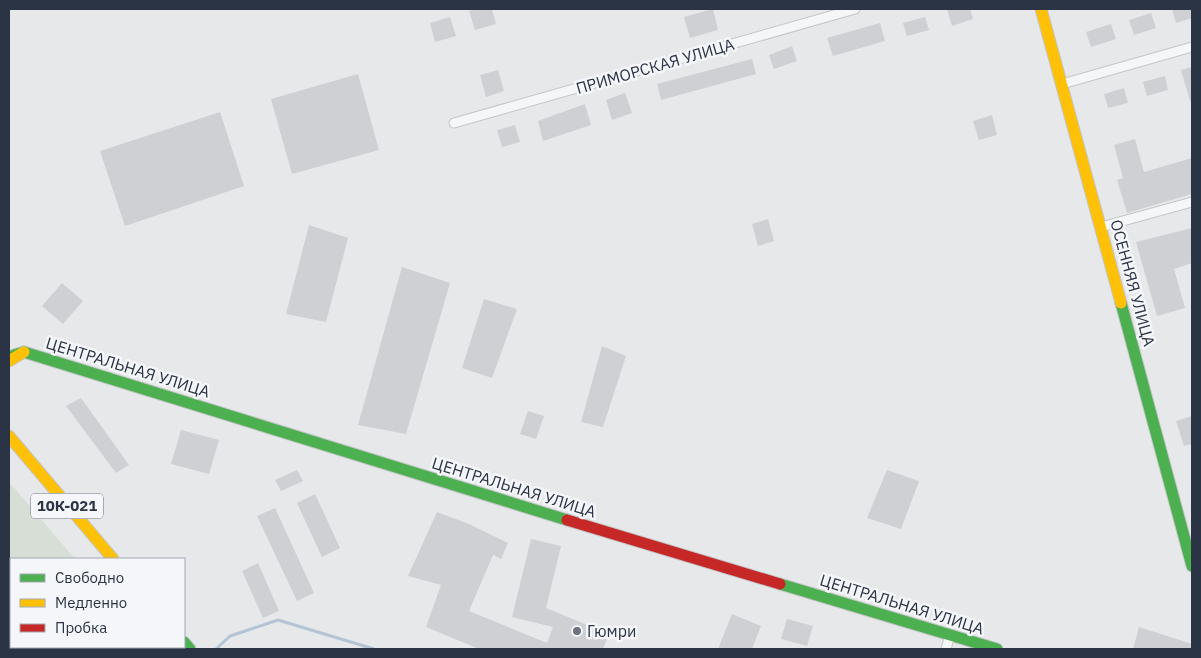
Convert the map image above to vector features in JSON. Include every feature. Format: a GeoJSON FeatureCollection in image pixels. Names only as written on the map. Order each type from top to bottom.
{"type":"FeatureCollection","features":[{"type":"Feature","properties":{"kind":"street","name":"ПРИМОРСКАЯ УЛИЦА"},"geometry":{"type":"LineString","coordinates":[[454,123],[855,9]]}},
{"type":"Feature","properties":{"kind":"street","name":"ОСЕННЯЯ УЛИЦА"},"geometry":{"type":"LineString","coordinates":[[1041,9],[1192,566]]}},
{"type":"Feature","properties":{"kind":"street"},"geometry":{"type":"LineString","coordinates":[[1062,84],[1192,48]]}},
{"type":"Feature","properties":{"kind":"street"},"geometry":{"type":"LineString","coordinates":[[1101,227],[1192,202]]}},
{"type":"Feature","properties":{"kind":"street","name":"ЦЕНТРАЛЬНАЯ УЛИЦА"},"geometry":{"type":"LineString","coordinates":[[9,345],[24,352],[415,474],[997,649]]}},
{"type":"Feature","properties":{"kind":"street"},"geometry":{"type":"LineString","coordinates":[[9,359],[24,352]]}},
{"type":"Feature","properties":{"kind":"street"},"geometry":{"type":"LineString","coordinates":[[9,428],[21,453]]}},
{"type":"Feature","properties":{"kind":"street","name":"10К-021"},"geometry":{"type":"LineString","coordinates":[[9,436],[21,453],[112,558]]}},
{"type":"Feature","properties":{"kind":"street"},"geometry":{"type":"LineString","coordinates":[[946,649],[950,635]]}},
{"type":"Feature","properties":{"kind":"shaded area"},"geometry":{"type":"Polygon","coordinates":[[[9,482],[74,558],[12,558],[9,556],[9,482]]]}},
{"type":"Feature","properties":{"kind":"building"},"geometry":{"type":"Polygon","coordinates":[[[492,9],[496,24],[475,30],[469,11],[492,9]]]}},
{"type":"Feature","properties":{"kind":"building"},"geometry":{"type":"Polygon","coordinates":[[[713,9],[718,30],[690,38],[684,17],[713,9]]]}},
{"type":"Feature","properties":{"kind":"building"},"geometry":{"type":"Polygon","coordinates":[[[947,9],[970,9],[973,19],[952,26],[947,9]]]}},
{"type":"Feature","properties":{"kind":"building"},"geometry":{"type":"Polygon","coordinates":[[[1172,9],[1192,9],[1192,18],[1176,23],[1172,9]]]}},
{"type":"Feature","properties":{"kind":"building"},"geometry":{"type":"Polygon","coordinates":[[[1151,13],[1156,28],[1134,35],[1129,20],[1151,13]]]}},
{"type":"Feature","properties":{"kind":"building"},"geometry":{"type":"Polygon","coordinates":[[[450,17],[456,36],[435,42],[430,23],[450,17]]]}},
{"type":"Feature","properties":{"kind":"building"},"geometry":{"type":"Polygon","coordinates":[[[925,17],[929,30],[907,36],[903,23],[925,17]]]}},
{"type":"Feature","properties":{"kind":"building"},"geometry":{"type":"Polygon","coordinates":[[[880,23],[885,41],[833,56],[827,38],[880,23]]]}},
{"type":"Feature","properties":{"kind":"building"},"geometry":{"type":"Polygon","coordinates":[[[1111,24],[1116,39],[1091,47],[1086,32],[1111,24]]]}},
{"type":"Feature","properties":{"kind":"building"},"geometry":{"type":"Polygon","coordinates":[[[792,46],[797,61],[774,69],[769,55],[792,46]]]}},
{"type":"Feature","properties":{"kind":"building"},"geometry":{"type":"Polygon","coordinates":[[[752,59],[756,74],[661,100],[657,84],[752,59]]]}},
{"type":"Feature","properties":{"kind":"building"},"geometry":{"type":"Polygon","coordinates":[[[1192,67],[1192,100],[1190,101],[1181,70],[1192,67]]]}},
{"type":"Feature","properties":{"kind":"building"},"geometry":{"type":"Polygon","coordinates":[[[498,70],[504,91],[486,97],[480,75],[498,70]]]}},
{"type":"Feature","properties":{"kind":"building"},"geometry":{"type":"Polygon","coordinates":[[[358,74],[379,150],[292,174],[271,99],[358,74]]]}},
{"type":"Feature","properties":{"kind":"building"},"geometry":{"type":"Polygon","coordinates":[[[1165,76],[1168,90],[1147,96],[1143,82],[1165,76]]]}},
{"type":"Feature","properties":{"kind":"building"},"geometry":{"type":"Polygon","coordinates":[[[1124,88],[1128,103],[1108,108],[1104,94],[1124,88]]]}},
{"type":"Feature","properties":{"kind":"building"},"geometry":{"type":"Polygon","coordinates":[[[625,93],[632,113],[612,120],[606,100],[625,93]]]}},
{"type":"Feature","properties":{"kind":"building"},"geometry":{"type":"Polygon","coordinates":[[[585,104],[591,125],[543,141],[538,121],[585,104]]]}},
{"type":"Feature","properties":{"kind":"building"},"geometry":{"type":"Polygon","coordinates":[[[220,112],[244,186],[125,226],[100,151],[220,112]]]}},
{"type":"Feature","properties":{"kind":"building"},"geometry":{"type":"Polygon","coordinates":[[[992,115],[997,135],[979,140],[973,121],[992,115]]]}},
{"type":"Feature","properties":{"kind":"building"},"geometry":{"type":"Polygon","coordinates":[[[515,125],[520,142],[502,147],[497,130],[515,125]]]}},
{"type":"Feature","properties":{"kind":"building"},"geometry":{"type":"Polygon","coordinates":[[[1135,139],[1144,172],[1192,158],[1192,194],[1127,213],[1117,180],[1123,178],[1114,145],[1135,139]]]}},
{"type":"Feature","properties":{"kind":"building"},"geometry":{"type":"Polygon","coordinates":[[[768,219],[774,241],[758,246],[752,224],[768,219]]]}},
{"type":"Feature","properties":{"kind":"building"},"geometry":{"type":"Polygon","coordinates":[[[309,225],[348,238],[326,322],[286,314],[309,225]]]}},
{"type":"Feature","properties":{"kind":"building"},"geometry":{"type":"Polygon","coordinates":[[[1192,228],[1192,263],[1174,269],[1185,308],[1157,316],[1136,242],[1192,228]]]}},
{"type":"Feature","properties":{"kind":"building"},"geometry":{"type":"Polygon","coordinates":[[[402,267],[450,283],[406,434],[358,425],[402,267]]]}},
{"type":"Feature","properties":{"kind":"building"},"geometry":{"type":"Polygon","coordinates":[[[62,283],[83,301],[63,324],[42,306],[62,283]]]}},
{"type":"Feature","properties":{"kind":"building"},"geometry":{"type":"Polygon","coordinates":[[[484,299],[517,309],[492,378],[462,368],[484,299]]]}},
{"type":"Feature","properties":{"kind":"building"},"geometry":{"type":"Polygon","coordinates":[[[602,346],[626,356],[603,427],[581,422],[602,346]]]}},
{"type":"Feature","properties":{"kind":"building"},"geometry":{"type":"Polygon","coordinates":[[[81,398],[129,465],[116,473],[66,406],[81,398]]]}},
{"type":"Feature","properties":{"kind":"building"},"geometry":{"type":"Polygon","coordinates":[[[528,411],[544,416],[536,439],[520,434],[528,411]]]}},
{"type":"Feature","properties":{"kind":"building"},"geometry":{"type":"Polygon","coordinates":[[[1192,416],[1192,444],[1184,446],[1176,421],[1192,416]]]}},
{"type":"Feature","properties":{"kind":"building"},"geometry":{"type":"Polygon","coordinates":[[[181,430],[219,440],[209,474],[171,464],[181,430]]]}},
{"type":"Feature","properties":{"kind":"building"},"geometry":{"type":"Polygon","coordinates":[[[297,470],[303,481],[281,491],[275,480],[297,470]]]}},
{"type":"Feature","properties":{"kind":"building"},"geometry":{"type":"Polygon","coordinates":[[[887,470],[919,481],[901,529],[867,518],[887,470]]]}},
{"type":"Feature","properties":{"kind":"building"},"geometry":{"type":"Polygon","coordinates":[[[315,494],[340,548],[322,557],[297,503],[315,494]]]}},
{"type":"Feature","properties":{"kind":"building"},"geometry":{"type":"Polygon","coordinates":[[[275,508],[314,593],[297,601],[257,516],[275,508]]]}},
{"type":"Feature","properties":{"kind":"building"},"geometry":{"type":"Polygon","coordinates":[[[437,512],[469,524],[508,543],[501,559],[493,555],[469,611],[547,643],[553,627],[512,617],[531,539],[561,546],[546,608],[609,634],[603,649],[479,649],[426,627],[441,585],[408,576],[437,512]]]}},
{"type":"Feature","properties":{"kind":"building"},"geometry":{"type":"Polygon","coordinates":[[[258,563],[279,611],[263,618],[242,571],[258,563]]]}},
{"type":"Feature","properties":{"kind":"building"},"geometry":{"type":"Polygon","coordinates":[[[732,614],[761,626],[752,649],[718,649],[732,614]]]}},
{"type":"Feature","properties":{"kind":"building"},"geometry":{"type":"Polygon","coordinates":[[[787,619],[813,626],[807,646],[781,639],[787,619]]]}},
{"type":"Feature","properties":{"kind":"building"},"geometry":{"type":"Polygon","coordinates":[[[1139,627],[1192,644],[1192,649],[1133,649],[1139,627]]]}},
{"type":"Feature","properties":{"kind":"waterway"},"geometry":{"type":"LineString","coordinates":[[216,649],[230,636],[278,620],[374,649]]}},
{"type":"Feature","properties":{"kind":"traffic: fast"},"geometry":{"type":"LineString","coordinates":[[1121,303],[1192,566]]}},
{"type":"Feature","properties":{"kind":"traffic: fast"},"geometry":{"type":"LineString","coordinates":[[14,355],[24,352],[567,520]]}},
{"type":"Feature","properties":{"kind":"traffic: fast"},"geometry":{"type":"LineString","coordinates":[[780,584],[997,649]]}},
{"type":"Feature","properties":{"kind":"traffic: fast"},"geometry":{"type":"LineString","coordinates":[[185,643],[190,649]]}},
{"type":"Feature","properties":{"kind":"traffic: slow"},"geometry":{"type":"LineString","coordinates":[[1041,9],[1121,303]]}},
{"type":"Feature","properties":{"kind":"traffic: slow"},"geometry":{"type":"LineString","coordinates":[[9,361],[24,352]]}},
{"type":"Feature","properties":{"kind":"traffic: slow"},"geometry":{"type":"LineString","coordinates":[[9,436],[112,558]]}},
{"type":"Feature","properties":{"kind":"traffic: jam"},"geometry":{"type":"LineString","coordinates":[[567,520],[780,584]]}},
{"type":"Feature","properties":{"kind":"place","name":"Гюмри"},"geometry":{"type":"Point","coordinates":[577,631]}}]}
